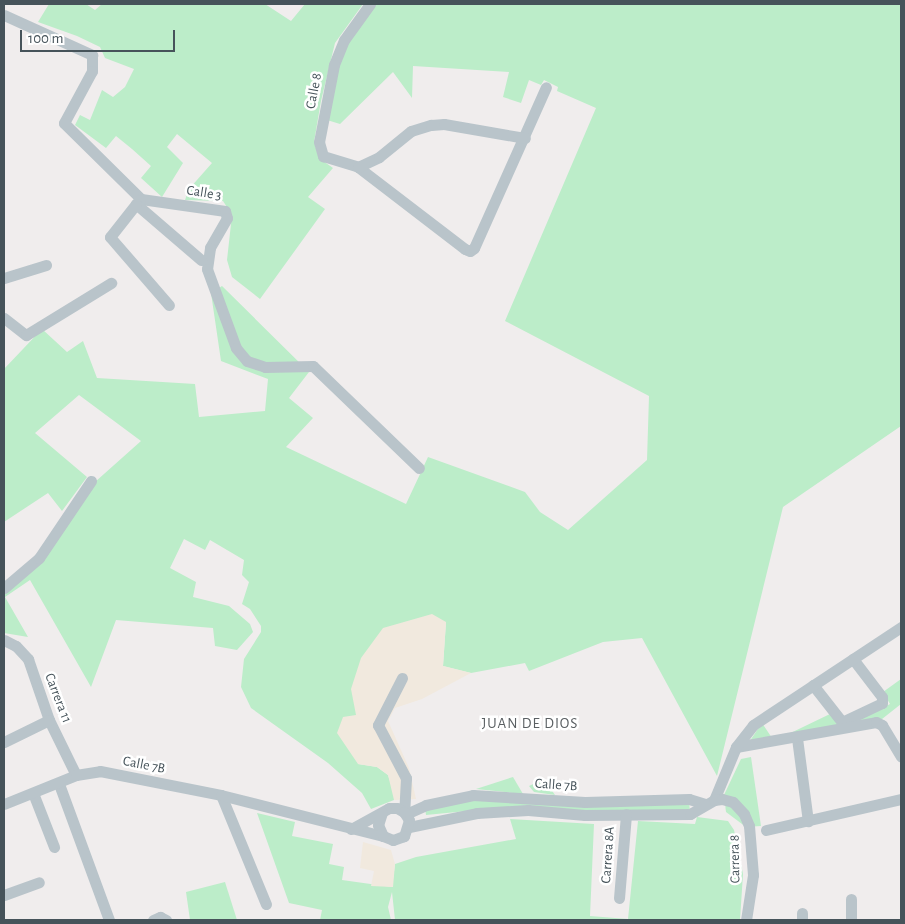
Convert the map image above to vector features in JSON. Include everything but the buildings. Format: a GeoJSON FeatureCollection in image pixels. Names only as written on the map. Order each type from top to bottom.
{"type":"FeatureCollection","features":[{"type":"Feature","properties":{"kind":"street","name":"Calle 8"},"geometry":{"type":"LineString","coordinates":[[358,167],[323,156],[319,142],[334,64],[344,40],[370,4]]}},
{"type":"Feature","properties":{"kind":"street"},"geometry":{"type":"LineString","coordinates":[[4,15],[92,55],[92,72],[64,123],[138,202],[201,260]]}},
{"type":"Feature","properties":{"kind":"street"},"geometry":{"type":"LineString","coordinates":[[525,138],[444,124],[431,125],[411,131],[379,157],[358,167],[470,251],[525,138],[546,87]]}},
{"type":"Feature","properties":{"kind":"street"},"geometry":{"type":"LineString","coordinates":[[138,202],[110,237],[169,305]]}},
{"type":"Feature","properties":{"kind":"street","name":"Calle 3"},"geometry":{"type":"LineString","coordinates":[[138,202],[225,211],[227,218],[210,248],[207,270],[236,348],[247,361],[265,367],[313,366],[419,468]]}},
{"type":"Feature","properties":{"kind":"street"},"geometry":{"type":"LineString","coordinates":[[4,278],[46,265]]}},
{"type":"Feature","properties":{"kind":"street"},"geometry":{"type":"LineString","coordinates":[[4,318],[26,335],[110,284]]}},
{"type":"Feature","properties":{"kind":"street"},"geometry":{"type":"LineString","coordinates":[[4,588],[39,558],[91,481]]}},
{"type":"Feature","properties":{"kind":"street"},"geometry":{"type":"LineString","coordinates":[[710,802],[736,747],[753,725],[901,627]]}},
{"type":"Feature","properties":{"kind":"street","name":"Carrera 11"},"geometry":{"type":"LineString","coordinates":[[4,640],[16,646],[28,659],[49,720],[76,775]]}},
{"type":"Feature","properties":{"kind":"street"},"geometry":{"type":"LineString","coordinates":[[813,686],[842,722],[882,703],[882,697],[853,659]]}},
{"type":"Feature","properties":{"kind":"street"},"geometry":{"type":"LineString","coordinates":[[382,813],[378,825],[383,836],[399,839],[409,827],[405,813],[406,778],[378,725],[402,678]]}},
{"type":"Feature","properties":{"kind":"street"},"geometry":{"type":"LineString","coordinates":[[4,742],[49,720]]}},
{"type":"Feature","properties":{"kind":"street"},"geometry":{"type":"LineString","coordinates":[[736,747],[879,723],[901,757]]}},
{"type":"Feature","properties":{"kind":"street"},"geometry":{"type":"LineString","coordinates":[[797,738],[808,821]]}},
{"type":"Feature","properties":{"kind":"street","name":"Calle 7B"},"geometry":{"type":"LineString","coordinates":[[5,801],[59,784],[76,775],[100,771],[221,795],[383,836]]}},
{"type":"Feature","properties":{"kind":"street"},"geometry":{"type":"LineString","coordinates":[[59,784],[110,920]]}},
{"type":"Feature","properties":{"kind":"street"},"geometry":{"type":"LineString","coordinates":[[33,793],[54,847]]}},
{"type":"Feature","properties":{"kind":"street"},"geometry":{"type":"LineString","coordinates":[[221,795],[266,904]]}},
{"type":"Feature","properties":{"kind":"street","name":"Calle 7B"},"geometry":{"type":"LineString","coordinates":[[405,813],[426,805],[473,795],[585,802],[689,799],[710,802],[733,802]]}},
{"type":"Feature","properties":{"kind":"street"},"geometry":{"type":"LineString","coordinates":[[766,830],[901,799]]}},
{"type":"Feature","properties":{"kind":"street","name":"Calle 7B"},"geometry":{"type":"LineString","coordinates":[[409,827],[477,813],[528,810],[626,814],[690,814],[710,802]]}},
{"type":"Feature","properties":{"kind":"street","name":"Carrera 8"},"geometry":{"type":"LineString","coordinates":[[733,802],[744,814],[751,838],[753,875],[746,920]]}},
{"type":"Feature","properties":{"kind":"street"},"geometry":{"type":"LineString","coordinates":[[352,829],[393,808],[405,813]]}},
{"type":"Feature","properties":{"kind":"street","name":"Carrera 8A"},"geometry":{"type":"LineString","coordinates":[[619,898],[626,814]]}},
{"type":"Feature","properties":{"kind":"street"},"geometry":{"type":"LineString","coordinates":[[4,895],[39,882]]}},
{"type":"Feature","properties":{"kind":"street"},"geometry":{"type":"LineString","coordinates":[[851,899],[851,920]]}},
{"type":"Feature","properties":{"kind":"street"},"geometry":{"type":"LineString","coordinates":[[153,920],[160,917],[166,920]]}},
{"type":"Feature","properties":{"kind":"green space"},"geometry":{"type":"Polygon","coordinates":[[[49,4],[86,4],[95,10],[102,4],[265,4],[291,21],[305,4],[363,4],[335,43],[321,101],[314,142],[319,158],[333,168],[308,197],[325,209],[260,299],[232,277],[227,260],[232,215],[223,201],[185,200],[189,189],[212,163],[177,134],[167,147],[183,163],[162,197],[141,178],[151,166],[132,149],[116,136],[106,148],[75,125],[80,115],[90,120],[102,90],[113,97],[125,87],[134,69],[105,58],[100,47],[77,36],[38,22],[49,4]]]}},
{"type":"Feature","properties":{"kind":"green space"},"geometry":{"type":"Polygon","coordinates":[[[375,4],[901,4],[901,426],[783,507],[717,776],[642,638],[603,642],[529,671],[525,663],[471,673],[443,666],[446,622],[356,715],[358,764],[377,767],[388,775],[394,793],[394,800],[371,809],[362,793],[328,763],[251,708],[241,687],[244,659],[261,632],[261,626],[250,609],[242,604],[249,582],[242,575],[244,560],[210,540],[205,550],[184,539],[170,568],[196,582],[193,597],[229,606],[250,624],[253,632],[237,650],[215,646],[213,628],[116,620],[91,687],[30,580],[5,597],[28,637],[4,633],[4,590],[41,559],[95,482],[141,441],[79,395],[35,433],[87,477],[62,511],[48,493],[4,522],[4,369],[42,329],[67,352],[83,341],[97,378],[195,384],[199,417],[265,411],[268,379],[221,361],[211,293],[222,286],[309,372],[289,398],[313,418],[286,447],[406,504],[428,457],[525,492],[540,512],[568,530],[647,460],[649,396],[505,321],[596,108],[557,91],[558,87],[544,80],[541,85],[529,80],[521,103],[503,97],[509,72],[413,66],[412,98],[393,72],[340,124],[327,120],[338,63],[349,38],[375,4]]]}},
{"type":"Feature","properties":{"kind":"green space"},"geometry":{"type":"Polygon","coordinates":[[[901,679],[901,704],[877,723],[745,748],[762,723],[774,741],[830,714],[848,726],[890,704],[883,692],[901,679]]]}},
{"type":"Feature","properties":{"kind":"green space"},"geometry":{"type":"Polygon","coordinates":[[[751,757],[761,826],[746,827],[726,812],[724,795],[741,759],[751,757]]]}},
{"type":"Feature","properties":{"kind":"green space"},"geometry":{"type":"Polygon","coordinates":[[[513,777],[523,794],[476,789],[513,777]]]}},
{"type":"Feature","properties":{"kind":"green space"},"geometry":{"type":"Polygon","coordinates":[[[544,779],[555,795],[534,792],[529,786],[544,779]]]}},
{"type":"Feature","properties":{"kind":"green space"},"geometry":{"type":"Polygon","coordinates":[[[476,800],[689,802],[690,812],[477,810],[426,815],[425,808],[476,800]]]}},
{"type":"Feature","properties":{"kind":"green space"},"geometry":{"type":"Polygon","coordinates":[[[257,813],[295,822],[292,836],[333,844],[329,864],[344,867],[342,880],[392,887],[395,864],[416,857],[516,839],[510,819],[594,824],[590,916],[628,919],[638,821],[695,824],[697,817],[728,821],[734,830],[743,874],[740,920],[395,920],[392,892],[388,907],[391,920],[320,920],[322,910],[289,903],[257,813]]]}},
{"type":"Feature","properties":{"kind":"green space"},"geometry":{"type":"Polygon","coordinates":[[[225,882],[237,920],[190,920],[186,892],[225,882]]]}},
{"type":"Feature","properties":{"kind":"sand"},"geometry":{"type":"Polygon","coordinates":[[[432,614],[446,622],[443,666],[471,673],[422,699],[395,708],[388,721],[409,768],[416,799],[394,800],[388,775],[377,767],[358,764],[337,733],[343,717],[356,715],[351,689],[361,658],[383,628],[432,614]]]}},
{"type":"Feature","properties":{"kind":"sand"},"geometry":{"type":"Polygon","coordinates":[[[363,842],[391,850],[395,864],[393,887],[371,886],[374,871],[360,868],[363,842]]]}},
{"type":"Feature","properties":{"kind":"district","name":"JUAN DE DIOS"},"geometry":{"type":"Point","coordinates":[530,724]}}]}
